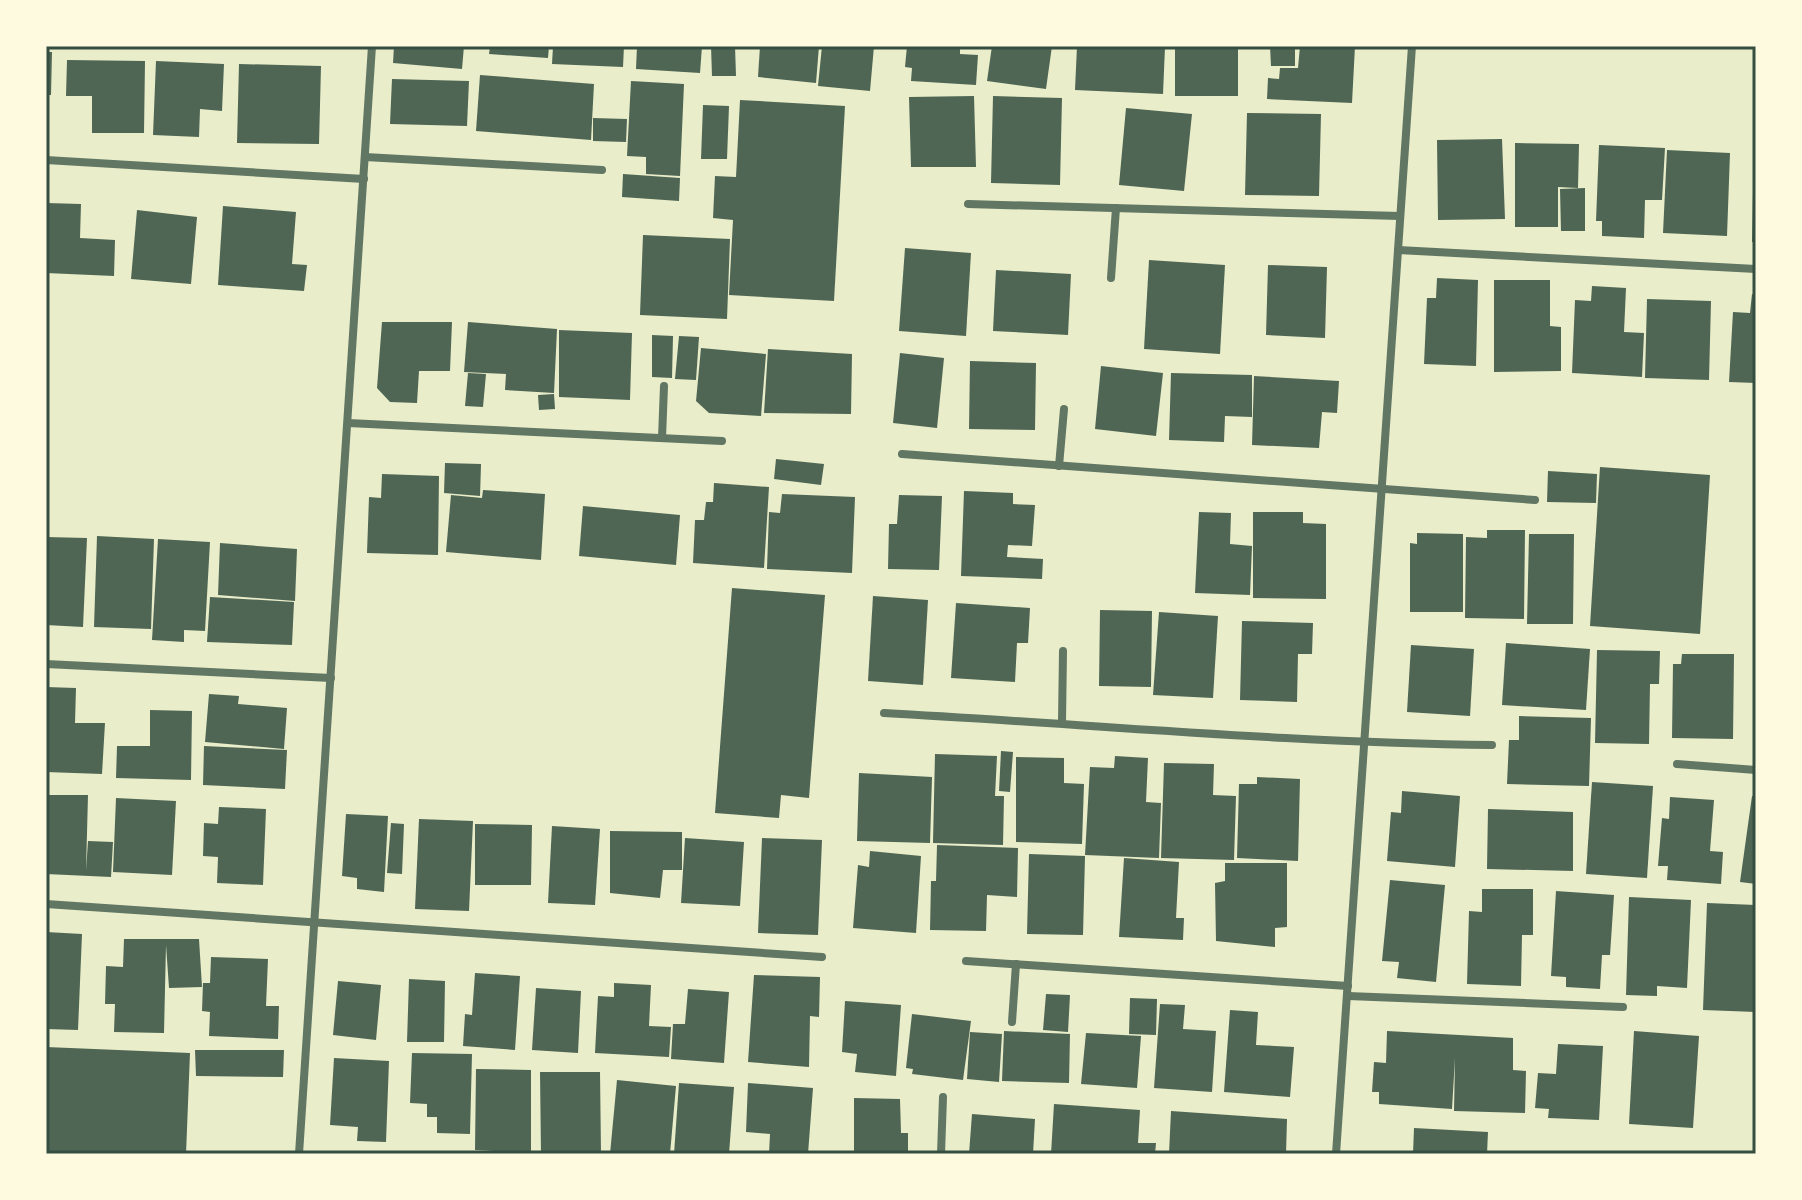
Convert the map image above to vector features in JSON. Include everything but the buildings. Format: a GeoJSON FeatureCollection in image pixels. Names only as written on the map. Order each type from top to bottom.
{"type":"FeatureCollection","features":[{"type":"Feature","properties":{"kind":"street"},"geometry":{"type":"LineString","coordinates":[[299,1154],[372,46]]}},
{"type":"Feature","properties":{"kind":"street"},"geometry":{"type":"LineString","coordinates":[[1336,1154],[1412,46]]}},
{"type":"Feature","properties":{"kind":"street"},"geometry":{"type":"LineString","coordinates":[[365,157],[602,170]]}},
{"type":"Feature","properties":{"kind":"street"},"geometry":{"type":"LineString","coordinates":[[46,160],[364,179]]}},
{"type":"Feature","properties":{"kind":"street"},"geometry":{"type":"LineString","coordinates":[[968,204],[1400,216]]}},
{"type":"Feature","properties":{"kind":"street"},"geometry":{"type":"LineString","coordinates":[[1111,278],[1116,208]]}},
{"type":"Feature","properties":{"kind":"street"},"geometry":{"type":"LineString","coordinates":[[1398,250],[1756,269]]}},
{"type":"Feature","properties":{"kind":"street"},"geometry":{"type":"LineString","coordinates":[[662,438],[664,386]]}},
{"type":"Feature","properties":{"kind":"street"},"geometry":{"type":"LineString","coordinates":[[1059,466],[1064,409]]}},
{"type":"Feature","properties":{"kind":"street"},"geometry":{"type":"LineString","coordinates":[[348,423],[722,441]]}},
{"type":"Feature","properties":{"kind":"street"},"geometry":{"type":"LineString","coordinates":[[902,454],[1535,500]]}},
{"type":"Feature","properties":{"kind":"street"},"geometry":{"type":"LineString","coordinates":[[1062,722],[1063,651]]}},
{"type":"Feature","properties":{"kind":"street"},"geometry":{"type":"LineString","coordinates":[[46,664],[331,678]]}},
{"type":"Feature","properties":{"kind":"street"},"geometry":{"type":"LineString","coordinates":[[884,713],[1062,722],[1365,744],[1492,745]]}},
{"type":"Feature","properties":{"kind":"street"},"geometry":{"type":"LineString","coordinates":[[1677,764],[1756,770]]}},
{"type":"Feature","properties":{"kind":"street"},"geometry":{"type":"LineString","coordinates":[[46,904],[822,957]]}},
{"type":"Feature","properties":{"kind":"street"},"geometry":{"type":"LineString","coordinates":[[966,961],[1348,986]]}},
{"type":"Feature","properties":{"kind":"street"},"geometry":{"type":"LineString","coordinates":[[1012,1022],[1016,964]]}},
{"type":"Feature","properties":{"kind":"street"},"geometry":{"type":"LineString","coordinates":[[1348,996],[1623,1007]]}},
{"type":"Feature","properties":{"kind":"street"},"geometry":{"type":"LineString","coordinates":[[941,1154],[943,1097]]}}]}
